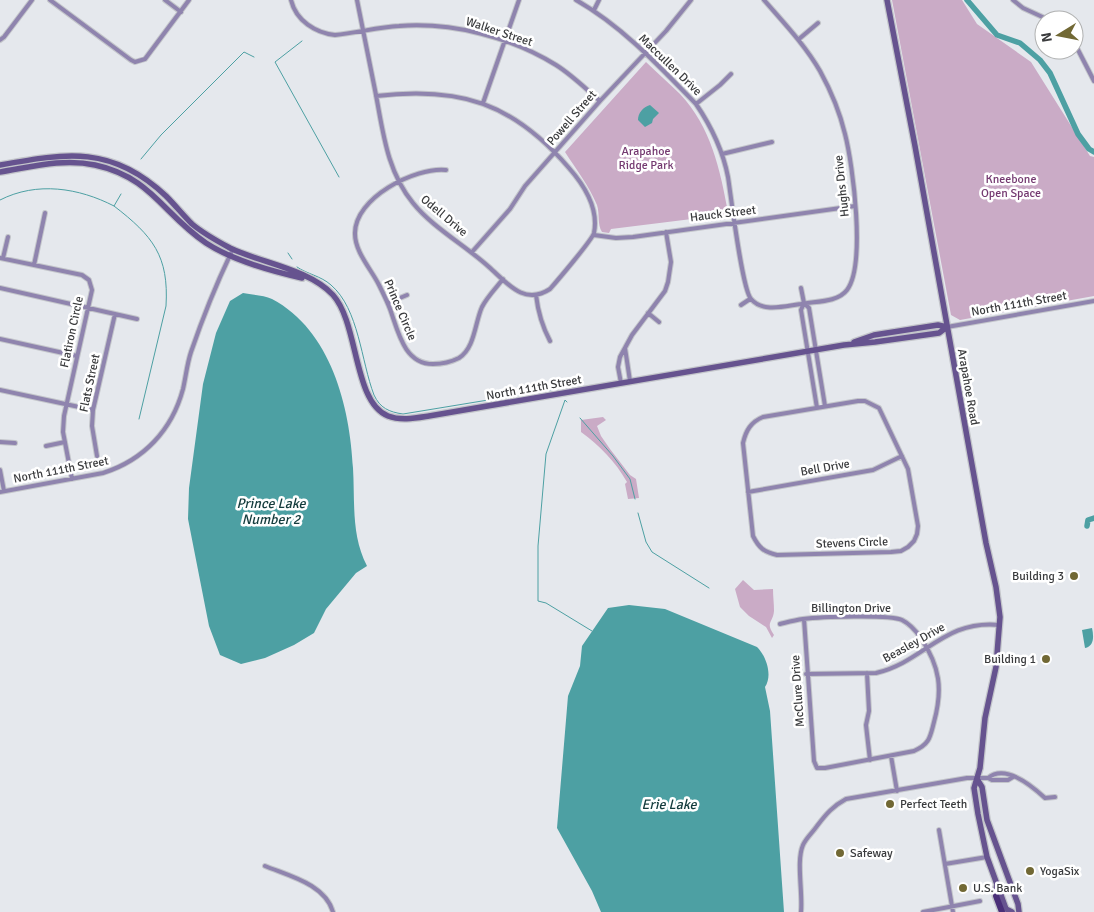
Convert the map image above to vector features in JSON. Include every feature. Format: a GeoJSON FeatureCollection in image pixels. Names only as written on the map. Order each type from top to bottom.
{"type":"FeatureCollection","features":[{"type":"Feature","properties":{"kind":"main road"},"geometry":{"type":"LineString","coordinates":[[997,885],[996,896],[1002,912]]}},
{"type":"Feature","properties":{"kind":"street"},"geometry":{"type":"LineString","coordinates":[[0,40],[32,0]]}},
{"type":"Feature","properties":{"kind":"street"},"geometry":{"type":"LineString","coordinates":[[50,0],[136,62],[145,59],[189,0]]}},
{"type":"Feature","properties":{"kind":"street"},"geometry":{"type":"LineString","coordinates":[[165,0],[181,12]]}},
{"type":"Feature","properties":{"kind":"street","name":"Walker Street"},"geometry":{"type":"LineString","coordinates":[[291,0],[298,15],[306,23],[316,30],[335,35],[400,26],[424,25],[477,32],[537,54],[556,65],[600,101]]}},
{"type":"Feature","properties":{"kind":"street","name":"Odell Drive"},"geometry":{"type":"LineString","coordinates":[[357,0],[388,156],[398,183],[414,205],[503,279],[522,294],[536,295]]}},
{"type":"Feature","properties":{"kind":"street"},"geometry":{"type":"LineString","coordinates":[[483,103],[519,0]]}},
{"type":"Feature","properties":{"kind":"street","name":"Maccullen Drive"},"geometry":{"type":"LineString","coordinates":[[576,0],[594,10],[645,52],[696,104],[722,154],[745,283],[750,299]]}},
{"type":"Feature","properties":{"kind":"street"},"geometry":{"type":"LineString","coordinates":[[594,10],[599,0]]}},
{"type":"Feature","properties":{"kind":"street","name":"Powell Street"},"geometry":{"type":"LineString","coordinates":[[472,252],[504,217],[525,186],[600,101],[666,31],[691,0]]}},
{"type":"Feature","properties":{"kind":"street","name":"Hughs Drive"},"geometry":{"type":"LineString","coordinates":[[750,299],[755,303],[775,308],[833,299],[840,296],[846,292],[850,285],[856,263],[858,239],[850,157],[839,113],[820,71],[799,39],[764,0]]}},
{"type":"Feature","properties":{"kind":"street","name":"Arapahoe Road"},"geometry":{"type":"LineString","coordinates":[[887,0],[986,543],[996,587],[1000,617],[996,667],[986,708],[980,768],[974,788],[987,857],[1006,909],[1012,912]]}},
{"type":"Feature","properties":{"kind":"street"},"geometry":{"type":"LineString","coordinates":[[1013,0],[1023,8],[1034,13]]}},
{"type":"Feature","properties":{"kind":"street"},"geometry":{"type":"LineString","coordinates":[[799,39],[818,23]]}},
{"type":"Feature","properties":{"kind":"street"},"geometry":{"type":"LineString","coordinates":[[1083,60],[1094,81]]}},
{"type":"Feature","properties":{"kind":"street"},"geometry":{"type":"LineString","coordinates":[[1088,70],[1094,68]]}},
{"type":"Feature","properties":{"kind":"street"},"geometry":{"type":"LineString","coordinates":[[696,104],[720,85],[730,74]]}},
{"type":"Feature","properties":{"kind":"street"},"geometry":{"type":"LineString","coordinates":[[376,96],[400,93],[436,94],[460,97],[483,103],[512,116],[526,126],[556,152],[584,187],[592,202],[595,222],[594,235],[550,290],[536,295],[538,312],[550,341]]}},
{"type":"Feature","properties":{"kind":"street"},"geometry":{"type":"LineString","coordinates":[[722,154],[772,142]]}},
{"type":"Feature","properties":{"kind":"street"},"geometry":{"type":"LineString","coordinates":[[0,165],[62,155],[88,156],[111,162],[131,170],[152,184],[203,233],[232,249]]}},
{"type":"Feature","properties":{"kind":"street"},"geometry":{"type":"LineString","coordinates":[[0,172],[68,162],[95,165],[115,171],[148,190],[206,244],[229,256]]}},
{"type":"Feature","properties":{"kind":"street","name":"Prince Circle"},"geometry":{"type":"LineString","coordinates":[[446,170],[435,169],[426,171],[398,183],[374,197],[366,204],[360,214],[355,234],[357,246],[374,274],[388,303],[402,344],[406,350],[422,362],[441,364],[460,357],[470,343],[483,305],[503,279]]}},
{"type":"Feature","properties":{"kind":"street","name":"Hauck Street"},"geometry":{"type":"LineString","coordinates":[[594,235],[616,238],[735,224],[854,206]]}},
{"type":"Feature","properties":{"kind":"street"},"geometry":{"type":"LineString","coordinates":[[34,265],[45,213]]}},
{"type":"Feature","properties":{"kind":"street"},"geometry":{"type":"LineString","coordinates":[[621,383],[618,367],[620,357],[632,335],[665,291],[671,270],[666,232]]}},
{"type":"Feature","properties":{"kind":"street"},"geometry":{"type":"LineString","coordinates":[[2,258],[8,236]]}},
{"type":"Feature","properties":{"kind":"street","name":"North 111th Street"},"geometry":{"type":"LineString","coordinates":[[2,492],[103,473],[121,466],[146,450],[165,430],[176,409],[192,351],[232,249],[293,271],[328,290],[341,306],[364,386],[369,397],[381,412],[388,416],[404,418],[429,416],[844,345],[874,335],[938,324],[947,327],[1094,301]]}},
{"type":"Feature","properties":{"kind":"street","name":"North 111th Street"},"geometry":{"type":"LineString","coordinates":[[229,256],[291,276],[311,280]]}},
{"type":"Feature","properties":{"kind":"street","name":"Flatiron Circle"},"geometry":{"type":"LineString","coordinates":[[2,258],[82,275],[89,280],[92,290],[64,416],[65,442],[72,479]]}},
{"type":"Feature","properties":{"kind":"street"},"geometry":{"type":"LineString","coordinates":[[0,288],[137,319]]}},
{"type":"Feature","properties":{"kind":"street"},"geometry":{"type":"LineString","coordinates":[[801,288],[804,303],[809,308],[825,406]]}},
{"type":"Feature","properties":{"kind":"street"},"geometry":{"type":"LineString","coordinates":[[388,303],[407,295]]}},
{"type":"Feature","properties":{"kind":"street"},"geometry":{"type":"LineString","coordinates":[[740,305],[750,299]]}},
{"type":"Feature","properties":{"kind":"street"},"geometry":{"type":"LineString","coordinates":[[804,303],[800,310],[817,408]]}},
{"type":"Feature","properties":{"kind":"street"},"geometry":{"type":"LineString","coordinates":[[648,313],[659,322]]}},
{"type":"Feature","properties":{"kind":"street","name":"Flats Street"},"geometry":{"type":"LineString","coordinates":[[97,456],[92,426],[94,410],[115,314]]}},
{"type":"Feature","properties":{"kind":"street"},"geometry":{"type":"LineString","coordinates":[[0,339],[77,356]]}},
{"type":"Feature","properties":{"kind":"street"},"geometry":{"type":"LineString","coordinates":[[626,348],[630,382]]}},
{"type":"Feature","properties":{"kind":"street"},"geometry":{"type":"LineString","coordinates":[[0,390],[94,410]]}},
{"type":"Feature","properties":{"kind":"street","name":"Stevens Circle"},"geometry":{"type":"LineString","coordinates":[[858,401],[865,401],[879,408],[908,469],[918,526],[914,541],[908,547],[901,551],[891,552],[777,555],[763,550],[757,544],[753,536],[748,492],[743,443],[745,435],[757,419],[817,408],[858,401]]}},
{"type":"Feature","properties":{"kind":"street"},"geometry":{"type":"LineString","coordinates":[[0,442],[16,443]]}},
{"type":"Feature","properties":{"kind":"street"},"geometry":{"type":"LineString","coordinates":[[46,446],[65,442]]}},
{"type":"Feature","properties":{"kind":"street","name":"Bell Drive"},"geometry":{"type":"LineString","coordinates":[[748,492],[873,470],[902,456]]}},
{"type":"Feature","properties":{"kind":"street"},"geometry":{"type":"LineString","coordinates":[[0,470],[2,492]]}},
{"type":"Feature","properties":{"kind":"street","name":"Billington Drive"},"geometry":{"type":"LineString","coordinates":[[780,624],[804,619],[892,617],[901,619],[915,630],[927,648],[938,675],[940,691],[938,710],[930,739],[922,748],[892,756],[825,768],[817,768],[814,761]]}},
{"type":"Feature","properties":{"kind":"street","name":"McClure Drive"},"geometry":{"type":"LineString","coordinates":[[804,619],[806,674],[814,761]]}},
{"type":"Feature","properties":{"kind":"street","name":"Beasley Drive"},"geometry":{"type":"LineString","coordinates":[[806,674],[867,673],[894,668],[958,630],[988,624],[1000,626]]}},
{"type":"Feature","properties":{"kind":"street"},"geometry":{"type":"LineString","coordinates":[[867,673],[869,711],[867,734],[870,760]]}},
{"type":"Feature","properties":{"kind":"street"},"geometry":{"type":"LineString","coordinates":[[892,756],[897,790]]}},
{"type":"Feature","properties":{"kind":"street"},"geometry":{"type":"LineString","coordinates":[[801,912],[800,866],[803,845],[825,814],[834,805],[846,799],[968,778],[1008,780],[1013,777],[1023,780],[1045,798],[1055,797]]}},
{"type":"Feature","properties":{"kind":"street","name":"Arapahoe Road"},"geometry":{"type":"LineString","coordinates":[[977,779],[982,787],[987,820],[1018,904],[1018,912]]}},
{"type":"Feature","properties":{"kind":"street"},"geometry":{"type":"LineString","coordinates":[[939,830],[953,912]]}},
{"type":"Feature","properties":{"kind":"street"},"geometry":{"type":"LineString","coordinates":[[945,864],[987,857]]}},
{"type":"Feature","properties":{"kind":"street"},"geometry":{"type":"LineString","coordinates":[[265,866],[301,880],[319,890],[326,897],[333,912]]}},
{"type":"Feature","properties":{"kind":"street"},"geometry":{"type":"LineString","coordinates":[[923,912],[980,901]]}},
{"type":"Feature","properties":{"kind":"green space","name":"Kneebone Open Space"},"geometry":{"type":"Polygon","coordinates":[[[892,0],[962,0],[977,24],[1031,62],[1090,156],[1094,157],[1094,296],[960,320],[951,315],[892,0]]]}},
{"type":"Feature","properties":{"kind":"green space","name":"Arapahoe Ridge Park"},"geometry":{"type":"Polygon","coordinates":[[[646,62],[680,94],[691,107],[707,134],[713,149],[728,212],[724,215],[611,229],[609,233],[602,232],[598,208],[594,198],[565,152],[646,62]]]}},
{"type":"Feature","properties":{"kind":"green space"},"geometry":{"type":"Polygon","coordinates":[[[603,417],[606,420],[597,426],[601,436],[630,475],[636,479],[639,498],[628,499],[625,484],[627,482],[617,467],[601,448],[581,432],[581,420],[603,417]]]}},
{"type":"Feature","properties":{"kind":"green space"},"geometry":{"type":"Polygon","coordinates":[[[743,580],[754,590],[773,589],[774,611],[770,625],[774,635],[772,638],[766,627],[749,616],[740,607],[735,589],[743,580]]]}},
{"type":"Feature","properties":{"kind":"water"},"geometry":{"type":"Polygon","coordinates":[[[650,105],[659,113],[652,123],[645,127],[638,120],[638,117],[645,107],[650,105]]]}},
{"type":"Feature","properties":{"kind":"water","name":"Prince Lake Number 2"},"geometry":{"type":"Polygon","coordinates":[[[243,293],[272,299],[292,313],[309,330],[323,350],[334,372],[342,396],[351,444],[358,542],[367,566],[356,573],[326,609],[314,633],[294,645],[265,658],[241,664],[220,655],[209,626],[188,519],[189,488],[203,384],[216,333],[230,301],[243,293]]]}},
{"type":"Feature","properties":{"kind":"water","name":"Erie Lake"},"geometry":{"type":"Polygon","coordinates":[[[629,605],[665,609],[757,647],[763,655],[768,671],[765,687],[770,711],[784,912],[601,912],[592,891],[557,828],[568,696],[580,666],[582,646],[608,608],[629,605]]]}},
{"type":"Feature","properties":{"kind":"water"},"geometry":{"type":"Polygon","coordinates":[[[1092,628],[1093,641],[1085,648],[1082,630],[1092,628]]]}},
{"type":"Feature","properties":{"kind":"waterway"},"geometry":{"type":"LineString","coordinates":[[967,0],[997,35],[1020,43],[1040,60],[1050,73],[1078,134],[1089,149],[1094,152]]}},
{"type":"Feature","properties":{"kind":"waterway"},"geometry":{"type":"LineString","coordinates":[[302,41],[275,62],[339,177]]}},
{"type":"Feature","properties":{"kind":"waterway"},"geometry":{"type":"LineString","coordinates":[[141,159],[161,135],[244,52],[254,57]]}},
{"type":"Feature","properties":{"kind":"waterway"},"geometry":{"type":"LineString","coordinates":[[0,200],[28,190],[58,189],[87,195],[114,206],[121,194]]}},
{"type":"Feature","properties":{"kind":"waterway"},"geometry":{"type":"LineString","coordinates":[[114,206],[139,227],[156,248],[165,274],[166,306],[139,419]]}},
{"type":"Feature","properties":{"kind":"waterway"},"geometry":{"type":"LineString","coordinates":[[288,253],[292,259]]}},
{"type":"Feature","properties":{"kind":"waterway"},"geometry":{"type":"LineString","coordinates":[[297,267],[327,282],[340,295],[353,321],[374,395],[379,403],[389,411],[403,414],[555,389]]}},
{"type":"Feature","properties":{"kind":"waterway"},"geometry":{"type":"LineString","coordinates":[[567,402],[565,400],[546,454],[538,546],[538,601],[546,603],[592,631]]}},
{"type":"Feature","properties":{"kind":"waterway"},"geometry":{"type":"LineString","coordinates":[[580,418],[630,479],[635,499]]}},
{"type":"Feature","properties":{"kind":"waterway"},"geometry":{"type":"LineString","coordinates":[[638,513],[646,542],[652,552],[709,588]]}},
{"type":"Feature","properties":{"kind":"waterway"},"geometry":{"type":"LineString","coordinates":[[1087,526],[1088,520],[1094,518]]}},
{"type":"Feature","properties":{"kind":"place","name":"Building 3"},"geometry":{"type":"Point","coordinates":[1074,576]}},
{"type":"Feature","properties":{"kind":"place","name":"Building 1"},"geometry":{"type":"Point","coordinates":[1046,659]}},
{"type":"Feature","properties":{"kind":"place","name":"Perfect Teeth"},"geometry":{"type":"Point","coordinates":[890,804]}},
{"type":"Feature","properties":{"kind":"place","name":"Safeway"},"geometry":{"type":"Point","coordinates":[840,853]}},
{"type":"Feature","properties":{"kind":"place","name":"YogaSix"},"geometry":{"type":"Point","coordinates":[1030,871]}},
{"type":"Feature","properties":{"kind":"place","name":"U.S. Bank"},"geometry":{"type":"Point","coordinates":[963,888]}}]}
